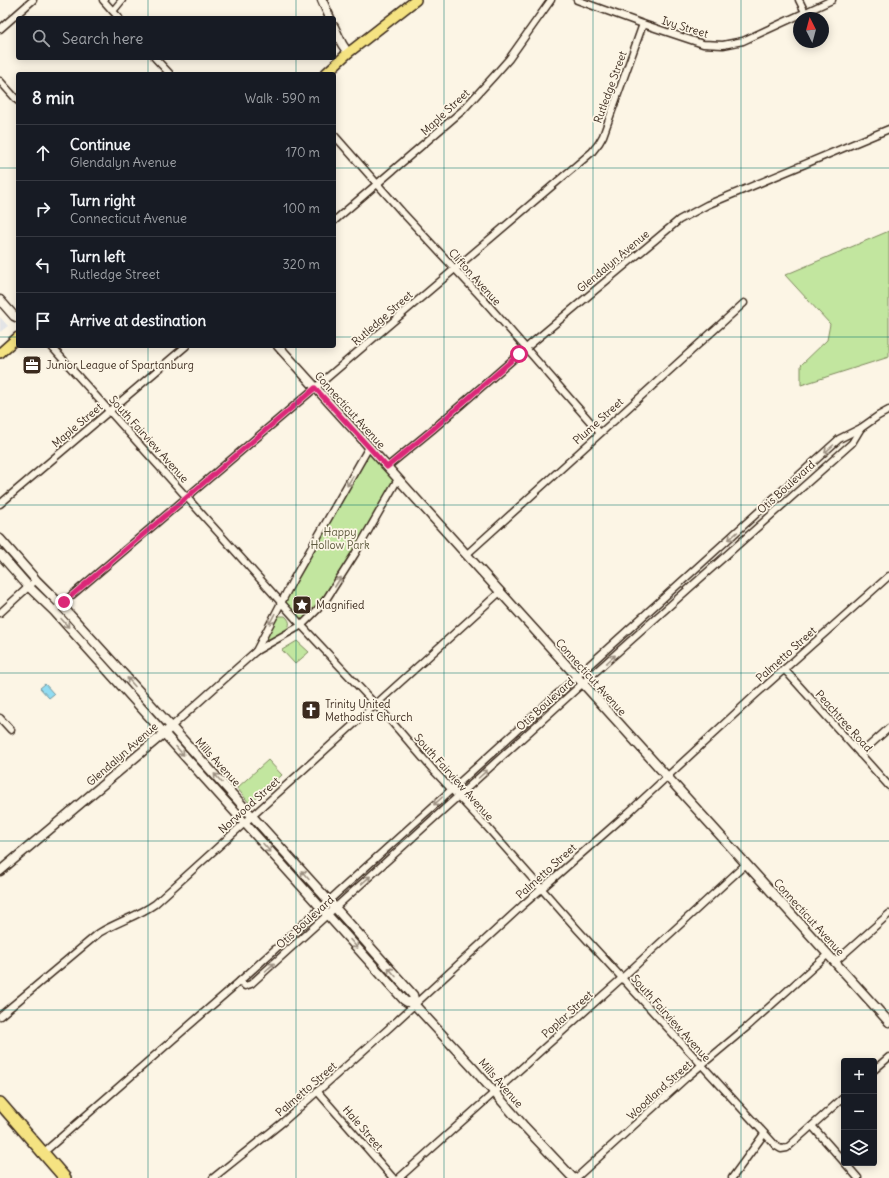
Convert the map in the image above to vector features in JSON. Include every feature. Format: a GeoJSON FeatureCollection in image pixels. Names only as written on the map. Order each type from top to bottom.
{"type":"FeatureCollection","features":[{"type":"Feature","properties":{"kind":"highway"},"geometry":{"type":"LineString","coordinates":[[0,1103],[65,1178]]}},
{"type":"Feature","properties":{"kind":"main road"},"geometry":{"type":"LineString","coordinates":[[327,72],[348,53],[416,0]]}},
{"type":"Feature","properties":{"kind":"main road"},"geometry":{"type":"LineString","coordinates":[[0,353],[16,339]]}},
{"type":"Feature","properties":{"kind":"street"},"geometry":{"type":"LineString","coordinates":[[0,29],[33,0]]}},
{"type":"Feature","properties":{"kind":"street"},"geometry":{"type":"LineString","coordinates":[[103,0],[118,16]]}},
{"type":"Feature","properties":{"kind":"street"},"geometry":{"type":"LineString","coordinates":[[113,11],[122,0]]}},
{"type":"Feature","properties":{"kind":"street"},"geometry":{"type":"LineString","coordinates":[[322,0],[329,16]]}},
{"type":"Feature","properties":{"kind":"street","name":"Maple Street"},"geometry":{"type":"LineString","coordinates":[[336,219],[446,126],[479,94],[509,59],[551,0]]}},
{"type":"Feature","properties":{"kind":"street","name":"Ivy Street"},"geometry":{"type":"LineString","coordinates":[[577,0],[703,44],[723,45],[743,41],[793,18]]}},
{"type":"Feature","properties":{"kind":"street"},"geometry":{"type":"LineString","coordinates":[[799,0],[805,12]]}},
{"type":"Feature","properties":{"kind":"street","name":"Ivy Street"},"geometry":{"type":"LineString","coordinates":[[805,12],[832,0]]}},
{"type":"Feature","properties":{"kind":"street","name":"Rutledge Street"},"geometry":{"type":"LineString","coordinates":[[54,611],[596,148],[603,136],[643,24]]}},
{"type":"Feature","properties":{"kind":"street"},"geometry":{"type":"LineString","coordinates":[[336,31],[348,53]]}},
{"type":"Feature","properties":{"kind":"street"},"geometry":{"type":"LineString","coordinates":[[158,60],[168,72]]}},
{"type":"Feature","properties":{"kind":"street"},"geometry":{"type":"LineString","coordinates":[[0,81],[16,99]]}},
{"type":"Feature","properties":{"kind":"street","name":"Glendalyn Avenue"},"geometry":{"type":"LineString","coordinates":[[387,467],[679,220],[707,205],[889,129]]}},
{"type":"Feature","properties":{"kind":"street","name":"Clifton Avenue"},"geometry":{"type":"LineString","coordinates":[[336,137],[600,432]]}},
{"type":"Feature","properties":{"kind":"street"},"geometry":{"type":"LineString","coordinates":[[0,300],[16,317]]}},
{"type":"Feature","properties":{"kind":"street","name":"Plume Street"},"geometry":{"type":"LineString","coordinates":[[466,555],[744,303]]}},
{"type":"Feature","properties":{"kind":"street","name":"South Fairview Avenue"},"geometry":{"type":"LineString","coordinates":[[53,348],[188,496],[281,602],[764,1134],[780,1149],[787,1148],[812,1126]]}},
{"type":"Feature","properties":{"kind":"street","name":"Maple Street"},"geometry":{"type":"LineString","coordinates":[[0,504],[184,348]]}},
{"type":"Feature","properties":{"kind":"street","name":"Connecticut Avenue"},"geometry":{"type":"LineString","coordinates":[[280,348],[889,1022]]}},
{"type":"Feature","properties":{"kind":"street","name":"Otis Boulevard"},"geometry":{"type":"LineString","coordinates":[[43,1152],[240,981],[839,439],[861,428],[889,410]]}},
{"type":"Feature","properties":{"kind":"street","name":"Otis Boulevard"},"geometry":{"type":"LineString","coordinates":[[240,981],[245,986],[251,984],[582,684],[852,443],[861,428]]}},
{"type":"Feature","properties":{"kind":"street","name":"Glendalyn Avenue"},"geometry":{"type":"LineString","coordinates":[[256,651],[281,602],[369,447]]}},
{"type":"Feature","properties":{"kind":"street","name":"Glendalyn Avenue"},"geometry":{"type":"LineString","coordinates":[[0,871],[171,727],[256,651],[302,625],[318,610],[355,554],[398,479]]}},
{"type":"Feature","properties":{"kind":"street","name":"Mills Avenue"},"geometry":{"type":"LineString","coordinates":[[0,539],[329,901],[412,995],[414,1004]]}},
{"type":"Feature","properties":{"kind":"street","name":"Mills Avenue"},"geometry":{"type":"LineString","coordinates":[[0,554],[28,586],[54,611],[404,1000],[414,1004],[573,1178]]}},
{"type":"Feature","properties":{"kind":"street","name":"Palmetto Street"},"geometry":{"type":"LineString","coordinates":[[213,1178],[283,1122],[889,576]]}},
{"type":"Feature","properties":{"kind":"street"},"geometry":{"type":"LineString","coordinates":[[0,613],[36,580]]}},
{"type":"Feature","properties":{"kind":"street","name":"Norwood Street"},"geometry":{"type":"LineString","coordinates":[[0,1016],[99,933],[155,904],[500,592]]}},
{"type":"Feature","properties":{"kind":"street","name":"Peachtree Road"},"geometry":{"type":"LineString","coordinates":[[784,669],[889,786]]}},
{"type":"Feature","properties":{"kind":"street"},"geometry":{"type":"LineString","coordinates":[[0,718],[11,730]]}},
{"type":"Feature","properties":{"kind":"street"},"geometry":{"type":"LineString","coordinates":[[860,754],[889,728]]}},
{"type":"Feature","properties":{"kind":"street","name":"Poplar Street"},"geometry":{"type":"LineString","coordinates":[[399,1178],[622,978],[746,864]]}},
{"type":"Feature","properties":{"kind":"street"},"geometry":{"type":"LineString","coordinates":[[834,962],[889,914]]}},
{"type":"Feature","properties":{"kind":"street","name":"Woodland Street"},"geometry":{"type":"LineString","coordinates":[[576,1178],[701,1065],[747,1027],[828,954]]}},
{"type":"Feature","properties":{"kind":"street"},"geometry":{"type":"LineString","coordinates":[[877,1067],[889,1057]]}},
{"type":"Feature","properties":{"kind":"street","name":"Hale Street"},"geometry":{"type":"LineString","coordinates":[[317,1091],[393,1178]]}},
{"type":"Feature","properties":{"kind":"street"},"geometry":{"type":"LineString","coordinates":[[841,1100],[812,1126],[841,1159]]}},
{"type":"Feature","properties":{"kind":"street"},"geometry":{"type":"LineString","coordinates":[[732,1178],[764,1134]]}},
{"type":"Feature","properties":{"kind":"street"},"geometry":{"type":"LineString","coordinates":[[848,1166],[858,1178]]}},
{"type":"Feature","properties":{"kind":"shaded area"},"geometry":{"type":"Polygon","coordinates":[[[0,317],[8,326],[0,332],[0,317]]]}},
{"type":"Feature","properties":{"kind":"green space"},"geometry":{"type":"Polygon","coordinates":[[[889,231],[889,357],[801,385],[801,365],[827,340],[830,324],[785,275],[889,231]]]}},
{"type":"Feature","properties":{"kind":"green space","name":"Happy Hollow Park"},"geometry":{"type":"Polygon","coordinates":[[[369,447],[398,479],[327,598],[302,625],[281,602],[369,447]]]}},
{"type":"Feature","properties":{"kind":"green space"},"geometry":{"type":"Polygon","coordinates":[[[285,616],[289,620],[288,628],[266,642],[265,641],[276,618],[285,616]]]}},
{"type":"Feature","properties":{"kind":"green space"},"geometry":{"type":"Polygon","coordinates":[[[297,641],[309,652],[295,664],[282,650],[297,641]]]}},
{"type":"Feature","properties":{"kind":"green space"},"geometry":{"type":"Polygon","coordinates":[[[268,760],[282,775],[250,804],[237,788],[268,760]]]}},
{"type":"Feature","properties":{"kind":"water"},"geometry":{"type":"Polygon","coordinates":[[[45,684],[54,694],[49,698],[40,688],[45,684]]]}},
{"type":"Feature","properties":{"kind":"place","name":"Junior League of Spartanburg"},"geometry":{"type":"Point","coordinates":[32,365]}},
{"type":"Feature","properties":{"kind":"place","name":"Magnified"},"geometry":{"type":"Point","coordinates":[302,605]}},
{"type":"Feature","properties":{"kind":"place","name":"Trinity United Methodist Church"},"geometry":{"type":"Point","coordinates":[311,710]}},
{"type":"Feature","properties":{"kind":"route"},"geometry":{"type":"LineString","coordinates":[[64,602],[315,388],[387,467],[519,354]]}}]}
